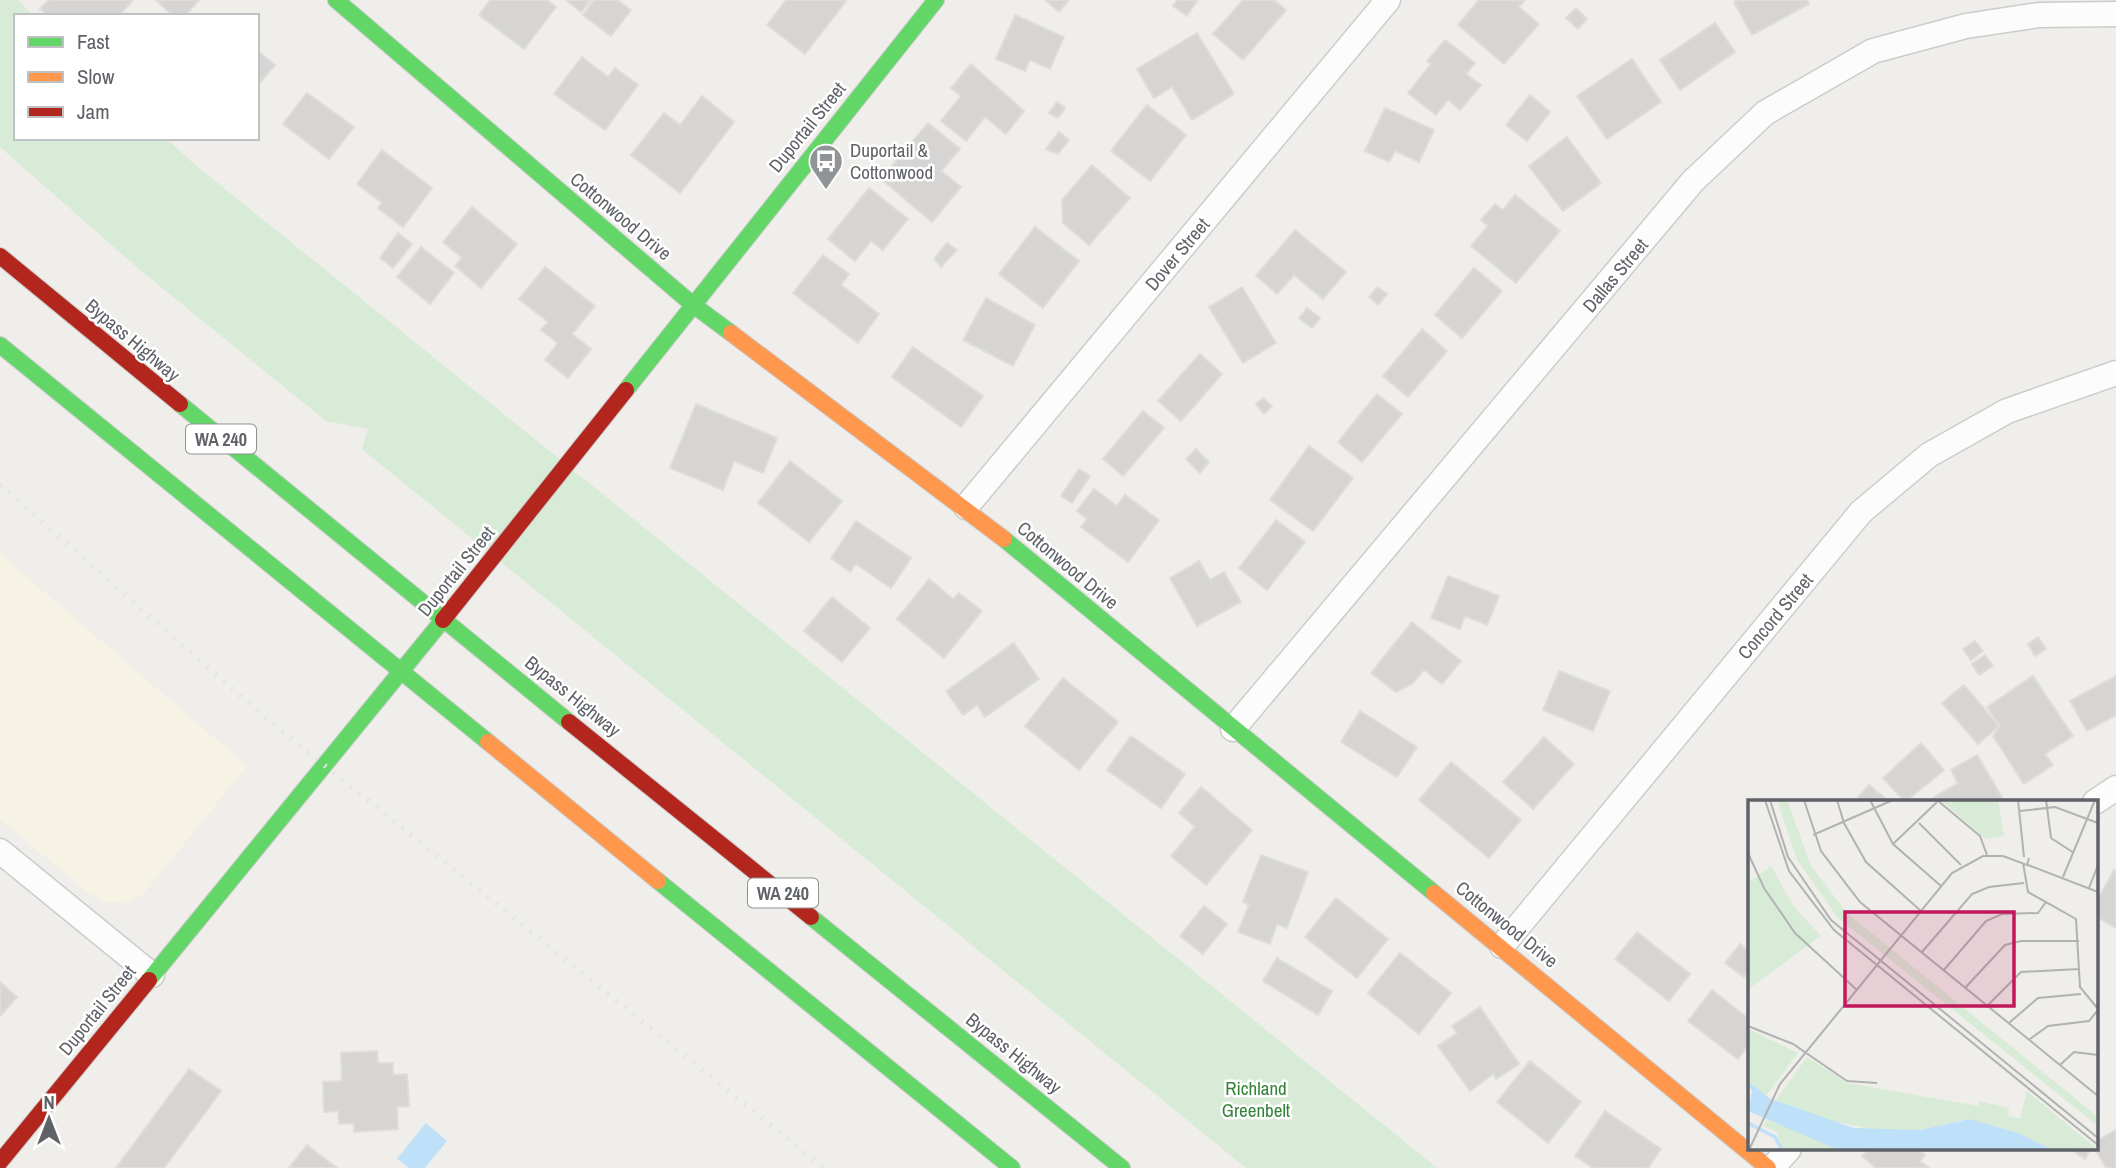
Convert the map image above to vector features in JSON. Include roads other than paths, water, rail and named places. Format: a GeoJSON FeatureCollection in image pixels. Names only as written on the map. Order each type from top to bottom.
{"type":"FeatureCollection","features":[{"type":"Feature","properties":{"kind":"main road","name":"Cottonwood Drive"},"geometry":{"type":"LineString","coordinates":[[336,0],[692,304],[966,507],[1748,1150]]}},
{"type":"Feature","properties":{"kind":"main road","name":"Duportail Street"},"geometry":{"type":"LineString","coordinates":[[0,1162],[399,672],[489,566],[692,304],[936,0]]}},
{"type":"Feature","properties":{"kind":"main road","name":"Bypass Highway"},"geometry":{"type":"LineString","coordinates":[[0,256],[443,620],[1122,1168]]}},
{"type":"Feature","properties":{"kind":"main road"},"geometry":{"type":"LineString","coordinates":[[0,345],[1012,1168]]}},
{"type":"Feature","properties":{"kind":"main road","name":"Cottonwood Drive"},"geometry":{"type":"LineString","coordinates":[[1748,1150],[1770,1168]]}},
{"type":"Feature","properties":{"kind":"street","name":"Dover Street"},"geometry":{"type":"LineString","coordinates":[[966,507],[1388,0]]}},
{"type":"Feature","properties":{"kind":"street","name":"Dallas Street"},"geometry":{"type":"LineString","coordinates":[[1233,729],[1693,181],[1765,113],[1874,51],[1966,26],[2039,15],[2116,14]]}},
{"type":"Feature","properties":{"kind":"street","name":"Concord Street"},"geometry":{"type":"LineString","coordinates":[[1502,946],[1861,512],[1929,455],[2007,411],[2116,373]]}},
{"type":"Feature","properties":{"kind":"street"},"geometry":{"type":"LineString","coordinates":[[2098,800],[2116,788]]}},
{"type":"Feature","properties":{"kind":"street"},"geometry":{"type":"LineString","coordinates":[[0,850],[152,975]]}},
{"type":"Feature","properties":{"kind":"street"},"geometry":{"type":"LineString","coordinates":[[1770,1168],[1788,1150]]}},
{"type":"Feature","properties":{"kind":"water"},"geometry":{"type":"Polygon","coordinates":[[[426,1123],[447,1141],[425,1168],[409,1168],[397,1159],[426,1123]]]}},
{"type":"Feature","properties":{"kind":"railway"},"geometry":{"type":"LineString","coordinates":[[0,485],[261,714],[824,1168]]}},
{"type":"Feature","properties":{"kind":"place","name":"Duportail & Cottonwood"},"geometry":{"type":"Point","coordinates":[826,191]}},
{"type":"Feature","properties":{"kind":"park label","name":"Richland Greenbelt"},"geometry":{"type":"Point","coordinates":[1256,1099]}}]}
